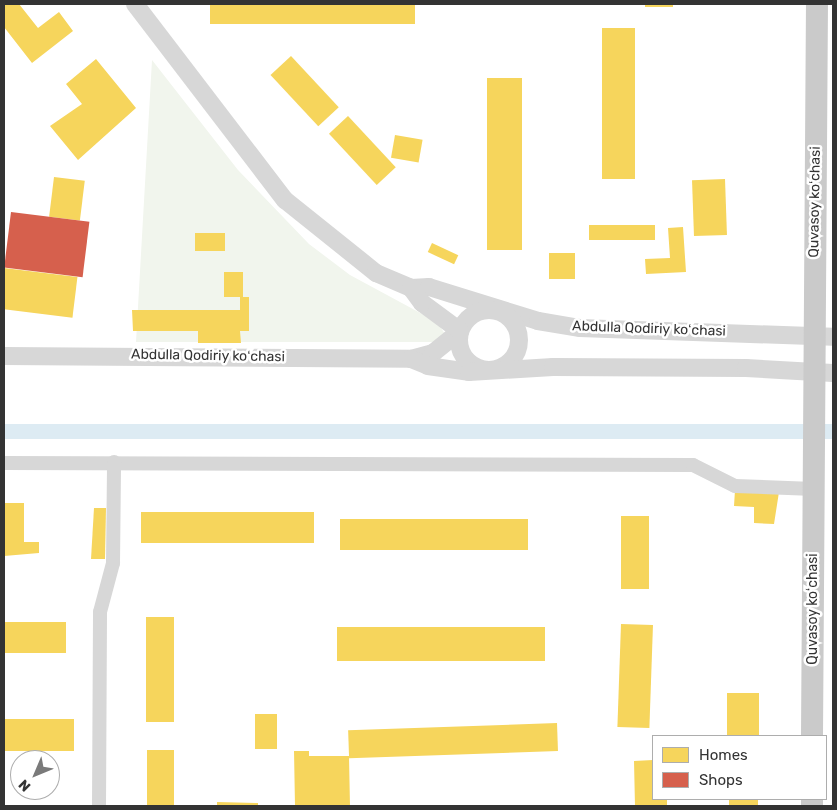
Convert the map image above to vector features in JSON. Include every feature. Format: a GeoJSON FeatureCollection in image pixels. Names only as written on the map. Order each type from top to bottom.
{"type":"FeatureCollection","features":[{"type":"Feature","properties":{"kind":"main road","name":"Quvasoy koʻchasi"},"geometry":{"type":"LineString","coordinates":[[812,735],[814,401],[823,373],[817,4]]}},
{"type":"Feature","properties":{"kind":"street","name":"Abdulla Qodiriy koʻchasi"},"geometry":{"type":"LineString","coordinates":[[135,4],[285,200],[376,273],[411,288],[429,287],[538,321],[580,328],[823,335]]}},
{"type":"Feature","properties":{"kind":"street","name":"Abdulla Qodiriy koʻchasi"},"geometry":{"type":"LineString","coordinates":[[4,356],[411,359],[433,353],[460,331],[422,303],[411,288]]}},
{"type":"Feature","properties":{"kind":"street"},"geometry":{"type":"LineString","coordinates":[[498,309],[514,324],[518,342],[511,360],[494,369],[474,366],[461,351],[460,331],[471,316],[498,309]]}},
{"type":"Feature","properties":{"kind":"street","name":"Abdulla Qodiriy koʻchasi"},"geometry":{"type":"LineString","coordinates":[[411,359],[428,366],[469,372],[494,369],[736,368],[823,373]]}},
{"type":"Feature","properties":{"kind":"street"},"geometry":{"type":"LineString","coordinates":[[99,806],[100,612],[113,563],[114,462]]}},
{"type":"Feature","properties":{"kind":"street"},"geometry":{"type":"LineString","coordinates":[[4,463],[693,464],[735,486],[814,478]]}},
{"type":"Feature","properties":{"kind":"shaded area"},"geometry":{"type":"Polygon","coordinates":[[[152,60],[238,170],[309,244],[350,275],[437,322],[445,334],[434,342],[136,342],[152,60]]]}},
{"type":"Feature","properties":{"kind":"building: Homes"},"geometry":{"type":"Polygon","coordinates":[[[4,4],[19,4],[38,28],[59,12],[73,31],[32,63],[4,27],[4,4]]]}},
{"type":"Feature","properties":{"kind":"building: Homes"},"geometry":{"type":"Polygon","coordinates":[[[210,4],[415,4],[415,24],[210,24],[210,4]]]}},
{"type":"Feature","properties":{"kind":"building: Homes"},"geometry":{"type":"Polygon","coordinates":[[[645,4],[673,4],[673,7],[645,7],[645,4]]]}},
{"type":"Feature","properties":{"kind":"building: Homes"},"geometry":{"type":"Polygon","coordinates":[[[602,28],[635,28],[635,179],[602,179],[602,28]]]}},
{"type":"Feature","properties":{"kind":"building: Homes"},"geometry":{"type":"Polygon","coordinates":[[[291,56],[339,107],[318,126],[271,75],[291,56]]]}},
{"type":"Feature","properties":{"kind":"building: Homes"},"geometry":{"type":"Polygon","coordinates":[[[96,59],[136,108],[78,160],[50,126],[82,104],[66,84],[96,59]]]}},
{"type":"Feature","properties":{"kind":"building: Homes"},"geometry":{"type":"Polygon","coordinates":[[[487,78],[522,78],[522,250],[487,250],[487,78]]]}},
{"type":"Feature","properties":{"kind":"building: Homes"},"geometry":{"type":"Polygon","coordinates":[[[348,116],[396,167],[377,185],[329,134],[348,116]]]}},
{"type":"Feature","properties":{"kind":"building: Homes"},"geometry":{"type":"Polygon","coordinates":[[[395,135],[423,140],[419,163],[391,158],[395,135]]]}},
{"type":"Feature","properties":{"kind":"building: Homes"},"geometry":{"type":"Polygon","coordinates":[[[54,177],[85,181],[80,220],[49,217],[54,177]]]}},
{"type":"Feature","properties":{"kind":"building: Homes"},"geometry":{"type":"Polygon","coordinates":[[[725,179],[727,235],[694,236],[692,180],[725,179]]]}},
{"type":"Feature","properties":{"kind":"building: Homes"},"geometry":{"type":"Polygon","coordinates":[[[589,225],[655,225],[655,240],[589,240],[589,225]]]}},
{"type":"Feature","properties":{"kind":"building: Homes"},"geometry":{"type":"Polygon","coordinates":[[[683,227],[686,272],[646,274],[645,259],[670,258],[668,228],[683,227]]]}},
{"type":"Feature","properties":{"kind":"building: Homes"},"geometry":{"type":"Polygon","coordinates":[[[195,233],[225,233],[225,251],[195,251],[195,233]]]}},
{"type":"Feature","properties":{"kind":"building: Homes"},"geometry":{"type":"Polygon","coordinates":[[[432,243],[458,255],[454,264],[428,252],[432,243]]]}},
{"type":"Feature","properties":{"kind":"building: Homes"},"geometry":{"type":"Polygon","coordinates":[[[549,253],[575,253],[575,279],[549,279],[549,253]]]}},
{"type":"Feature","properties":{"kind":"building: Homes"},"geometry":{"type":"Polygon","coordinates":[[[4,268],[77,277],[72,318],[4,309],[4,268]]]}},
{"type":"Feature","properties":{"kind":"building: Homes"},"geometry":{"type":"Polygon","coordinates":[[[224,272],[243,272],[243,297],[249,297],[249,331],[240,331],[241,343],[198,343],[198,331],[133,331],[132,310],[240,310],[240,297],[224,297],[224,272]]]}},
{"type":"Feature","properties":{"kind":"building: Homes"},"geometry":{"type":"Polygon","coordinates":[[[735,490],[779,492],[774,524],[754,523],[754,507],[734,506],[735,490]]]}},
{"type":"Feature","properties":{"kind":"building: Homes"},"geometry":{"type":"Polygon","coordinates":[[[4,503],[24,503],[24,542],[39,542],[39,553],[4,556],[4,503]]]}},
{"type":"Feature","properties":{"kind":"building: Homes"},"geometry":{"type":"Polygon","coordinates":[[[94,508],[106,508],[105,559],[91,559],[94,508]]]}},
{"type":"Feature","properties":{"kind":"building: Homes"},"geometry":{"type":"Polygon","coordinates":[[[141,512],[314,512],[314,543],[141,543],[141,512]]]}},
{"type":"Feature","properties":{"kind":"building: Homes"},"geometry":{"type":"Polygon","coordinates":[[[621,516],[649,516],[649,589],[621,589],[621,516]]]}},
{"type":"Feature","properties":{"kind":"building: Homes"},"geometry":{"type":"Polygon","coordinates":[[[340,519],[528,519],[528,550],[340,550],[340,519]]]}},
{"type":"Feature","properties":{"kind":"building: Homes"},"geometry":{"type":"Polygon","coordinates":[[[146,617],[174,617],[174,722],[146,722],[146,617]]]}},
{"type":"Feature","properties":{"kind":"building: Homes"},"geometry":{"type":"Polygon","coordinates":[[[4,622],[66,622],[66,653],[4,653],[4,622]]]}},
{"type":"Feature","properties":{"kind":"building: Homes"},"geometry":{"type":"Polygon","coordinates":[[[621,624],[653,625],[649,728],[617,727],[621,624]]]}},
{"type":"Feature","properties":{"kind":"building: Homes"},"geometry":{"type":"Polygon","coordinates":[[[337,627],[545,627],[545,661],[337,661],[337,627]]]}},
{"type":"Feature","properties":{"kind":"building: Homes"},"geometry":{"type":"Polygon","coordinates":[[[727,693],[759,693],[759,735],[727,735],[727,693]]]}},
{"type":"Feature","properties":{"kind":"building: Homes"},"geometry":{"type":"Polygon","coordinates":[[[255,714],[277,714],[277,749],[255,749],[255,714]]]}},
{"type":"Feature","properties":{"kind":"building: Homes"},"geometry":{"type":"Polygon","coordinates":[[[4,719],[74,719],[74,751],[4,751],[4,719]]]}},
{"type":"Feature","properties":{"kind":"building: Homes"},"geometry":{"type":"Polygon","coordinates":[[[557,723],[558,751],[349,758],[348,730],[557,723]]]}},
{"type":"Feature","properties":{"kind":"building: Homes"},"geometry":{"type":"Polygon","coordinates":[[[147,750],[174,750],[174,806],[147,806],[147,750]]]}},
{"type":"Feature","properties":{"kind":"building: Homes"},"geometry":{"type":"Polygon","coordinates":[[[294,751],[309,751],[309,756],[349,756],[350,806],[295,806],[294,751]]]}},
{"type":"Feature","properties":{"kind":"building: Homes"},"geometry":{"type":"Polygon","coordinates":[[[652,760],[652,800],[667,800],[667,806],[635,806],[634,761],[652,760]]]}},
{"type":"Feature","properties":{"kind":"building: Homes"},"geometry":{"type":"Polygon","coordinates":[[[729,800],[758,800],[758,806],[729,806],[729,800]]]}},
{"type":"Feature","properties":{"kind":"building: Homes"},"geometry":{"type":"Polygon","coordinates":[[[217,802],[258,803],[258,806],[217,806],[217,802]]]}},
{"type":"Feature","properties":{"kind":"building: Shops"},"geometry":{"type":"Polygon","coordinates":[[[11,212],[89,222],[83,277],[4,268],[11,212]]]}},
{"type":"Feature","properties":{"kind":"waterway"},"geometry":{"type":"LineString","coordinates":[[4,431],[833,431]]}}]}
